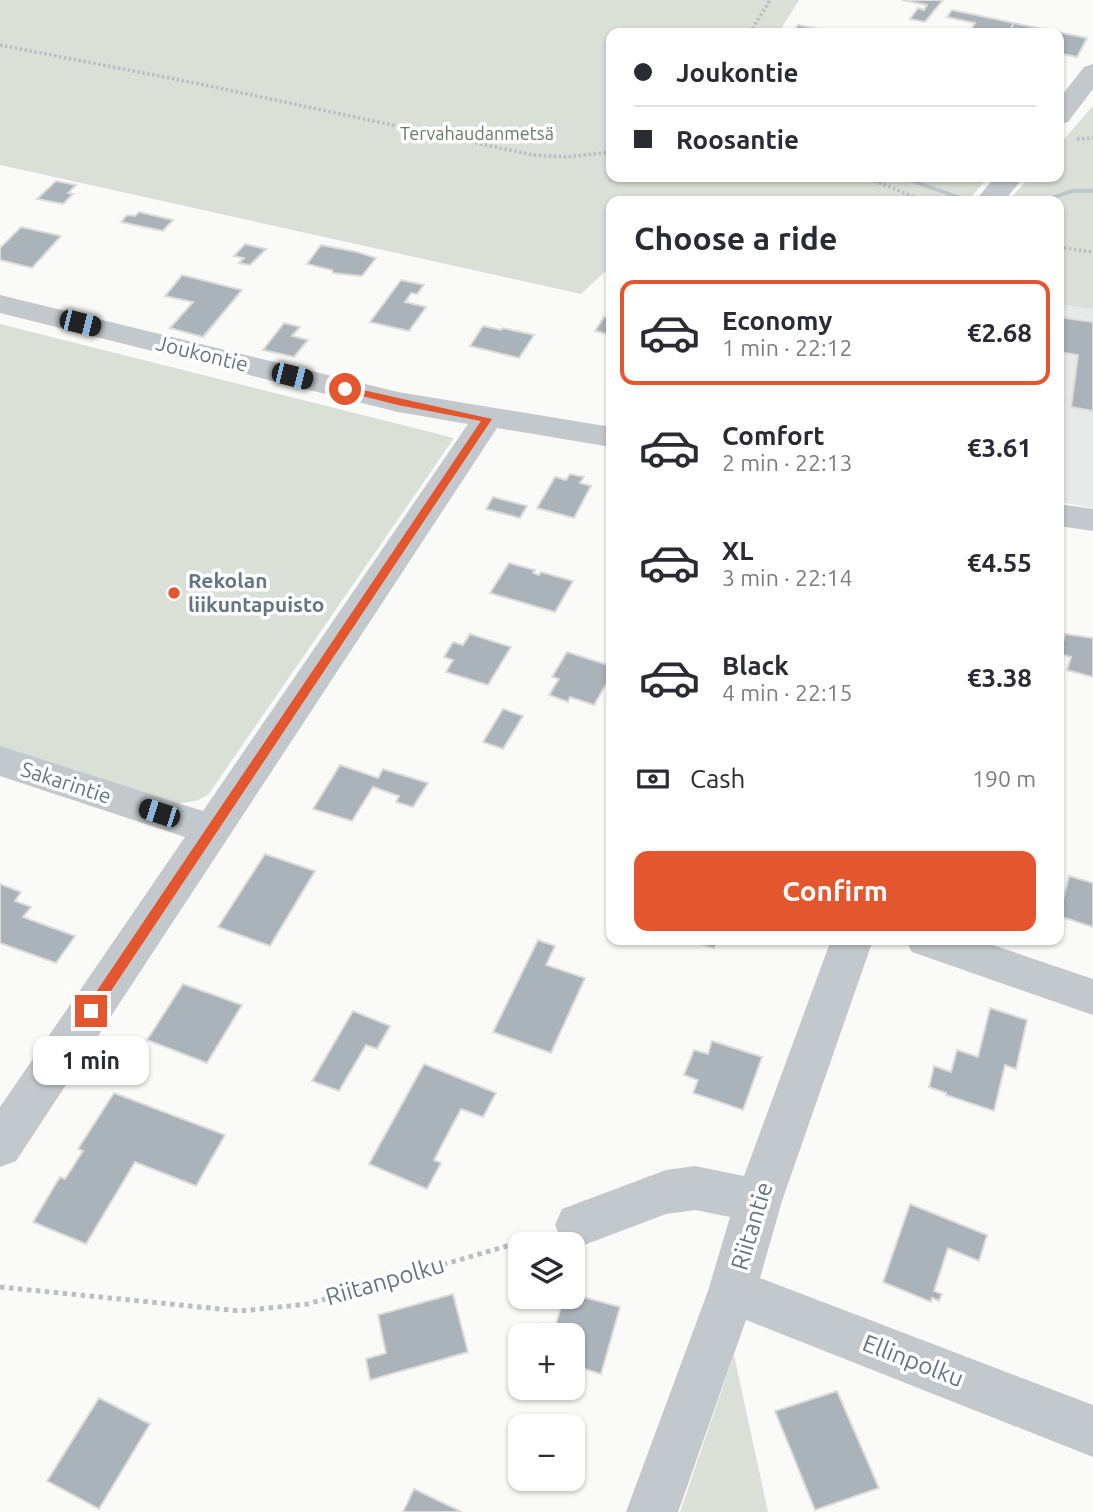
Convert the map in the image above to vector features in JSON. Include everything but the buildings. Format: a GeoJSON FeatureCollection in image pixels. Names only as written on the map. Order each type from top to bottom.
{"type":"FeatureCollection","features":[{"type":"Feature","properties":{"kind":"street"},"geometry":{"type":"LineString","coordinates":[[1064,101],[1093,72]]}},
{"type":"Feature","properties":{"kind":"street"},"geometry":{"type":"LineString","coordinates":[[993,196],[1006,182]]}},
{"type":"Feature","properties":{"kind":"street","name":"Joukontie"},"geometry":{"type":"LineString","coordinates":[[0,304],[398,402],[487,419],[606,436]]}},
{"type":"Feature","properties":{"kind":"street"},"geometry":{"type":"LineString","coordinates":[[0,1146],[487,419]]}},
{"type":"Feature","properties":{"kind":"street"},"geometry":{"type":"LineString","coordinates":[[1064,515],[1093,520]]}},
{"type":"Feature","properties":{"kind":"street","name":"Sakarintie"},"geometry":{"type":"LineString","coordinates":[[0,761],[212,830]]}},
{"type":"Feature","properties":{"kind":"street","name":"Riitantie"},"geometry":{"type":"LineString","coordinates":[[652,1512],[732,1291],[758,1201],[850,945]]}},
{"type":"Feature","properties":{"kind":"street"},"geometry":{"type":"LineString","coordinates":[[942,945],[1093,997]]}},
{"type":"Feature","properties":{"kind":"street"},"geometry":{"type":"LineString","coordinates":[[579,1224],[666,1192],[695,1188],[758,1201]]}},
{"type":"Feature","properties":{"kind":"street","name":"Ellinpolku"},"geometry":{"type":"LineString","coordinates":[[732,1291],[1093,1431]]}},
{"type":"Feature","properties":{"kind":"path"},"geometry":{"type":"LineString","coordinates":[[753,28],[770,0]]}},
{"type":"Feature","properties":{"kind":"path"},"geometry":{"type":"LineString","coordinates":[[0,45],[200,83],[533,155],[566,157],[606,153]]}},
{"type":"Feature","properties":{"kind":"path"},"geometry":{"type":"LineString","coordinates":[[877,182],[912,196]]}},
{"type":"Feature","properties":{"kind":"path"},"geometry":{"type":"LineString","coordinates":[[1064,248],[1093,252]]}},
{"type":"Feature","properties":{"kind":"path","name":"Riitanpolku"},"geometry":{"type":"LineString","coordinates":[[0,1287],[240,1311],[308,1304],[579,1224]]}},
{"type":"Feature","properties":{"kind":"shaded area"},"geometry":{"type":"Polygon","coordinates":[[[1064,305],[1093,309],[1093,508],[1064,503],[1064,305]]]}},
{"type":"Feature","properties":{"kind":"green space","name":"Tervahaudanmetsä"},"geometry":{"type":"Polygon","coordinates":[[[0,0],[799,0],[782,28],[606,28],[606,182],[984,182],[972,196],[606,196],[606,271],[581,294],[0,165],[0,0]]]}},
{"type":"Feature","properties":{"kind":"green space"},"geometry":{"type":"Polygon","coordinates":[[[1093,106],[1093,309],[1064,305],[1064,196],[1013,196],[1025,182],[1064,182],[1064,139],[1093,106]]]}},
{"type":"Feature","properties":{"kind":"green space","name":"Rekolan liikuntapuisto"},"geometry":{"type":"Polygon","coordinates":[[[0,324],[454,438],[208,795],[196,801],[170,805],[0,748],[0,324]]]}},
{"type":"Feature","properties":{"kind":"green space"},"geometry":{"type":"Polygon","coordinates":[[[734,1355],[768,1512],[680,1512],[734,1355]]]}},
{"type":"Feature","properties":{"kind":"waterway"},"geometry":{"type":"LineString","coordinates":[[914,182],[956,196]]}},
{"type":"Feature","properties":{"kind":"waterway"},"geometry":{"type":"LineString","coordinates":[[1056,196],[1072,191],[1093,191]]}},
{"type":"Feature","properties":{"kind":"place","name":"Rekolan liikuntapuisto"},"geometry":{"type":"Point","coordinates":[174,593]}},
{"type":"Feature","properties":{"kind":"route"},"geometry":{"type":"LineString","coordinates":[[91,1011],[487,419],[345,389]]}}]}
